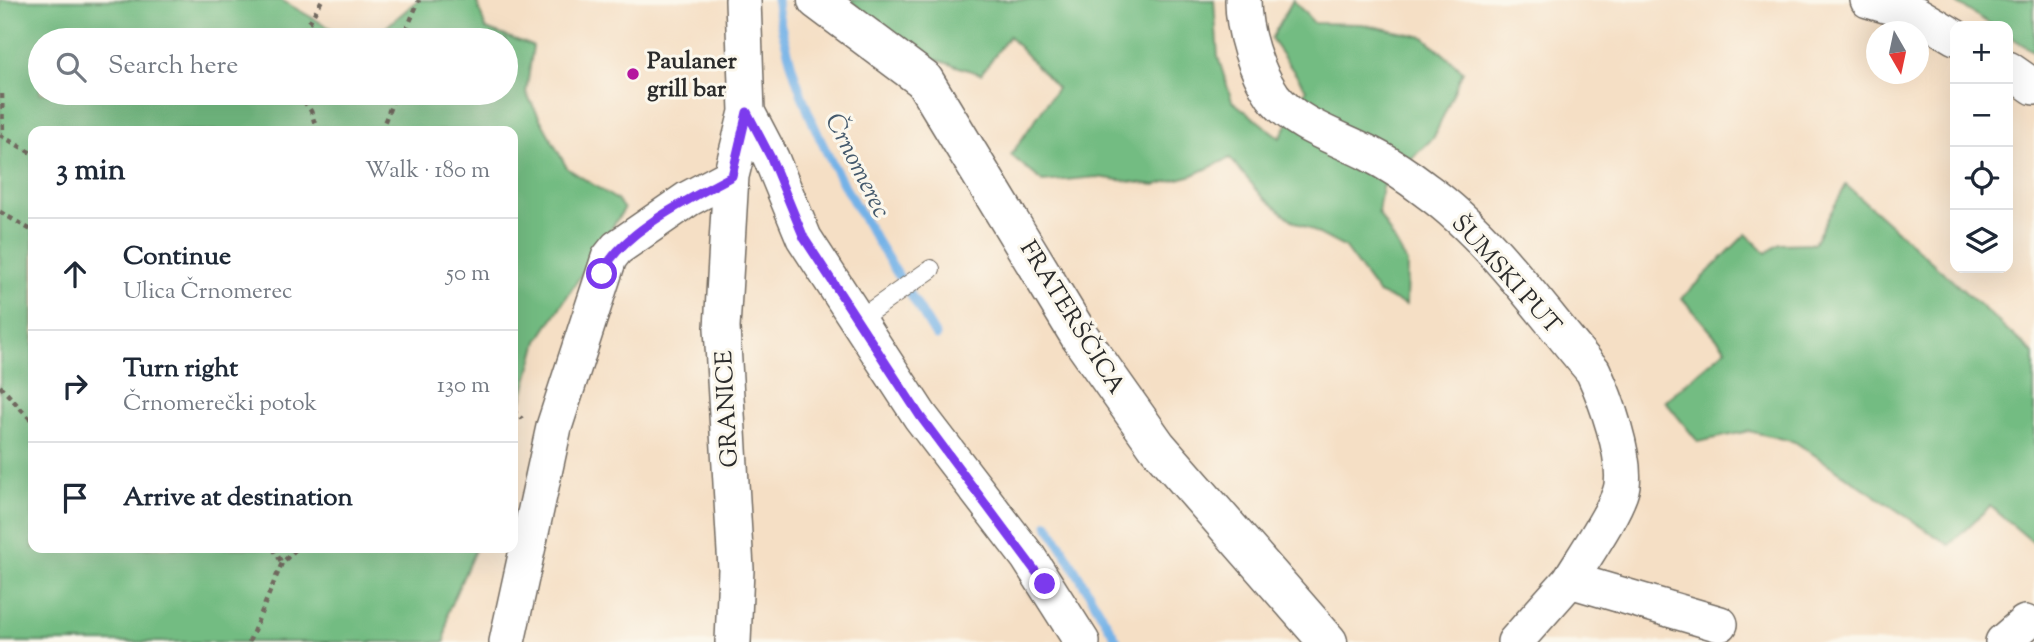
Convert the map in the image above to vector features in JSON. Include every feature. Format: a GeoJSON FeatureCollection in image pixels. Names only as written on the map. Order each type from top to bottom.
{"type":"FeatureCollection","features":[{"type":"Feature","properties":{"kind":"street"},"geometry":{"type":"LineString","coordinates":[[743,0],[747,112],[771,158],[804,238],[920,416],[1028,557],[1082,642]]}},
{"type":"Feature","properties":{"kind":"street","name":"FRATERŠČICA"},"geometry":{"type":"LineString","coordinates":[[817,0],[924,79],[1025,240],[1080,337],[1157,446],[1328,642]]}},
{"type":"Feature","properties":{"kind":"street","name":"ŠUMSKI PUT"},"geometry":{"type":"LineString","coordinates":[[1243,0],[1247,32],[1260,73],[1273,96],[1287,110],[1311,125],[1371,154],[1429,192],[1476,234],[1592,371],[1603,392],[1622,465],[1623,488],[1570,580],[1515,642]]}},
{"type":"Feature","properties":{"kind":"street"},"geometry":{"type":"LineString","coordinates":[[1868,0],[1916,14],[1950,34]]}},
{"type":"Feature","properties":{"kind":"street"},"geometry":{"type":"LineString","coordinates":[[2013,72],[2034,87]]}},
{"type":"Feature","properties":{"kind":"street","name":"GRANICE"},"geometry":{"type":"LineString","coordinates":[[733,642],[736,569],[722,328],[732,176],[747,112]]}},
{"type":"Feature","properties":{"kind":"street"},"geometry":{"type":"LineString","coordinates":[[507,642],[554,427],[609,258],[617,248],[688,199],[732,176]]}},
{"type":"Feature","properties":{"kind":"street"},"geometry":{"type":"LineString","coordinates":[[1570,580],[1720,624]]}},
{"type":"Feature","properties":{"kind":"lane"},"geometry":{"type":"LineString","coordinates":[[858,320],[888,296],[925,273]]}},
{"type":"Feature","properties":{"kind":"path"},"geometry":{"type":"LineString","coordinates":[[306,28],[322,0]]}},
{"type":"Feature","properties":{"kind":"path"},"geometry":{"type":"LineString","coordinates":[[408,28],[419,0]]}},
{"type":"Feature","properties":{"kind":"path"},"geometry":{"type":"LineString","coordinates":[[2,94],[2,135],[28,152]]}},
{"type":"Feature","properties":{"kind":"path"},"geometry":{"type":"LineString","coordinates":[[307,105],[316,126]]}},
{"type":"Feature","properties":{"kind":"path"},"geometry":{"type":"LineString","coordinates":[[383,126],[391,105]]}},
{"type":"Feature","properties":{"kind":"path"},"geometry":{"type":"LineString","coordinates":[[0,212],[28,229]]}},
{"type":"Feature","properties":{"kind":"path"},"geometry":{"type":"LineString","coordinates":[[0,386],[28,417]]}},
{"type":"Feature","properties":{"kind":"path"},"geometry":{"type":"LineString","coordinates":[[276,553],[282,563]]}},
{"type":"Feature","properties":{"kind":"path"},"geometry":{"type":"LineString","coordinates":[[249,642],[282,563],[292,553]]}},
{"type":"Feature","properties":{"kind":"green space"},"geometry":{"type":"Polygon","coordinates":[[[0,0],[281,0],[330,28],[28,28],[28,105],[518,105],[518,41],[533,46],[526,93],[567,168],[617,200],[624,209],[538,341],[518,414],[518,126],[28,126],[28,553],[474,553],[448,611],[445,642],[0,642],[0,0]]]}},
{"type":"Feature","properties":{"kind":"green space"},"geometry":{"type":"Polygon","coordinates":[[[418,0],[476,0],[486,28],[385,28],[418,0]]]}},
{"type":"Feature","properties":{"kind":"green space"},"geometry":{"type":"Polygon","coordinates":[[[848,0],[1214,0],[1218,57],[1232,101],[1280,138],[1306,89],[1271,39],[1293,0],[1314,23],[1362,24],[1424,37],[1463,71],[1434,137],[1382,187],[1378,212],[1407,263],[1406,305],[1378,293],[1344,247],[1292,220],[1262,196],[1230,158],[1193,175],[1155,185],[1097,177],[1043,182],[1011,155],[1057,88],[1009,36],[981,74],[925,56],[848,0]]]}},
{"type":"Feature","properties":{"kind":"green space"},"geometry":{"type":"Polygon","coordinates":[[[1952,0],[2034,0],[2034,52],[2013,38],[2013,21],[1985,21],[1952,0]]]}},
{"type":"Feature","properties":{"kind":"green space"},"geometry":{"type":"Polygon","coordinates":[[[1846,185],[2034,354],[2034,543],[1990,506],[1949,545],[1795,442],[1749,431],[1698,442],[1665,401],[1726,349],[1682,298],[1746,234],[1766,253],[1780,244],[1814,243],[1846,185]]]}},
{"type":"Feature","properties":{"kind":"waterway","name":"Črnomerec"},"geometry":{"type":"LineString","coordinates":[[777,0],[779,20],[788,52],[815,128],[872,234],[936,336]]}},
{"type":"Feature","properties":{"kind":"waterway","name":"Črnomerec"},"geometry":{"type":"LineString","coordinates":[[1048,524],[1118,642]]}},
{"type":"Feature","properties":{"kind":"place","name":"Paulaner grill bar"},"geometry":{"type":"Point","coordinates":[633,74]}},
{"type":"Feature","properties":{"kind":"route"},"geometry":{"type":"LineString","coordinates":[[602,274],[617,248],[688,199],[732,176],[747,112],[771,158],[804,238],[920,416],[1028,557],[1045,584]]}}]}
